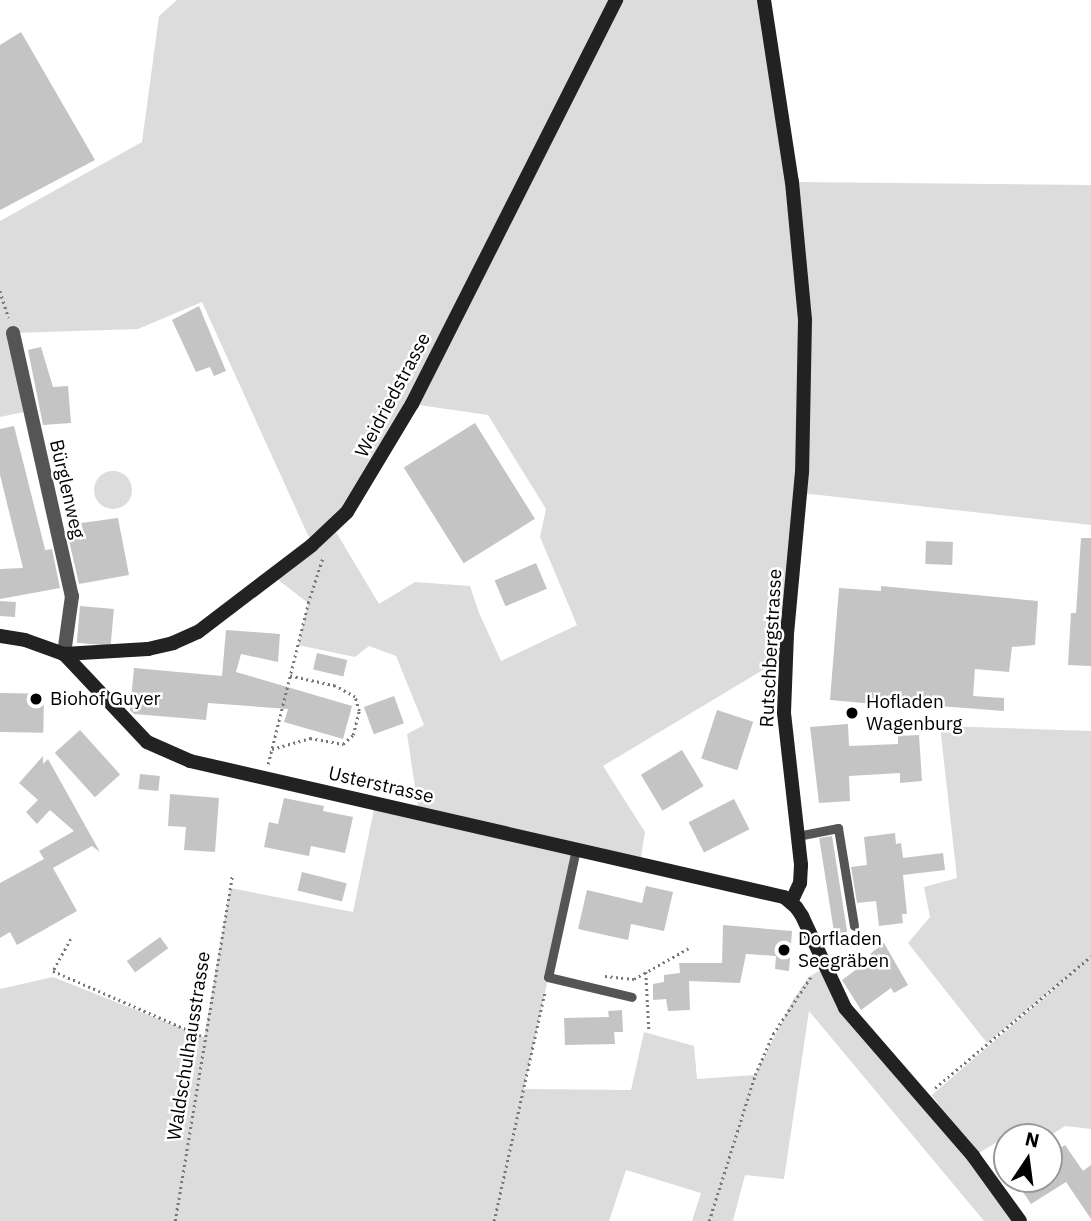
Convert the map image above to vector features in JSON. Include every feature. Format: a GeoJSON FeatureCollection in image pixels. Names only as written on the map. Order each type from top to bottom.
{"type":"FeatureCollection","features":[{"type":"Feature","properties":{"kind":"street","name":"Weidriedstrasse"},"geometry":{"type":"LineString","coordinates":[[64,654],[148,649],[173,643],[198,632],[312,545],[347,512],[412,404],[616,0]]}},
{"type":"Feature","properties":{"kind":"street","name":"Rutschbergstrasse"},"geometry":{"type":"LineString","coordinates":[[764,0],[792,182],[805,320],[802,472],[787,634],[784,713],[801,874],[791,902]]}},
{"type":"Feature","properties":{"kind":"street","name":"Bürglenweg"},"geometry":{"type":"LineString","coordinates":[[13,333],[72,596],[64,654]]}},
{"type":"Feature","properties":{"kind":"street","name":"Usterstrasse"},"geometry":{"type":"LineString","coordinates":[[0,636],[25,640],[64,654],[147,742],[190,761],[766,892],[791,902]]}},
{"type":"Feature","properties":{"kind":"street"},"geometry":{"type":"LineString","coordinates":[[791,902],[802,916],[845,1008],[925,1097],[973,1156],[1020,1221]]}},
{"type":"Feature","properties":{"kind":"lane"},"geometry":{"type":"LineString","coordinates":[[797,836],[838,828],[854,926]]}},
{"type":"Feature","properties":{"kind":"lane"},"geometry":{"type":"LineString","coordinates":[[576,849],[548,977],[632,997]]}},
{"type":"Feature","properties":{"kind":"path"},"geometry":{"type":"LineString","coordinates":[[0,291],[13,333]]}},
{"type":"Feature","properties":{"kind":"path"},"geometry":{"type":"LineString","coordinates":[[265,778],[324,552]]}},
{"type":"Feature","properties":{"kind":"path"},"geometry":{"type":"LineString","coordinates":[[272,749],[310,738],[343,744],[353,735],[359,711],[355,697],[335,686],[290,676]]}},
{"type":"Feature","properties":{"kind":"path","name":"Waldschulhausstrasse"},"geometry":{"type":"LineString","coordinates":[[175,1219],[232,876]]}},
{"type":"Feature","properties":{"kind":"path"},"geometry":{"type":"LineString","coordinates":[[71,939],[53,971],[204,1037]]}},
{"type":"Feature","properties":{"kind":"path"},"geometry":{"type":"LineString","coordinates":[[595,975],[634,979],[689,948]]}},
{"type":"Feature","properties":{"kind":"path"},"geometry":{"type":"LineString","coordinates":[[925,1097],[1091,956]]}},
{"type":"Feature","properties":{"kind":"path"},"geometry":{"type":"LineString","coordinates":[[709,1221],[755,1075],[773,1034],[809,977],[824,968]]}},
{"type":"Feature","properties":{"kind":"path"},"geometry":{"type":"LineString","coordinates":[[646,972],[649,1029]]}},
{"type":"Feature","properties":{"kind":"path"},"geometry":{"type":"LineString","coordinates":[[495,1221],[548,977]]}},
{"type":"Feature","properties":{"kind":"path"},"geometry":{"type":"LineString","coordinates":[[170,1221],[175,1219]]}},
{"type":"Feature","properties":{"kind":"shaded area"},"geometry":{"type":"Polygon","coordinates":[[[177,0],[764,0],[792,182],[1091,185],[1091,525],[801,493],[786,656],[603,766],[645,832],[640,863],[576,850],[524,1089],[631,1090],[644,1032],[694,1046],[697,1079],[755,1075],[793,1000],[809,977],[824,968],[845,1008],[967,1147],[932,1095],[1084,963],[987,1043],[908,943],[930,917],[924,887],[957,878],[940,726],[1091,731],[1091,1129],[1063,1127],[1063,1123],[993,1123],[993,1144],[974,1156],[993,1183],[993,1193],[1000,1193],[1019,1221],[984,1221],[809,1011],[784,1179],[745,1175],[733,1221],[692,1221],[701,1193],[626,1170],[609,1221],[0,1221],[0,989],[53,977],[204,1037],[230,888],[353,912],[375,804],[419,813],[407,734],[424,725],[396,656],[369,646],[355,657],[298,645],[308,603],[272,575],[312,544],[202,302],[138,329],[13,333],[29,411],[0,417],[0,221],[142,142],[159,16],[177,0]],[[412,404],[333,527],[379,604],[415,582],[470,586],[501,661],[577,625],[540,537],[546,509],[488,415],[412,404]]]}},
{"type":"Feature","properties":{"kind":"shaded area"},"geometry":{"type":"Polygon","coordinates":[[[113,471],[127,476],[132,490],[127,504],[113,509],[99,504],[94,490],[99,476],[113,471]]]}},
{"type":"Feature","properties":{"kind":"building"},"geometry":{"type":"Polygon","coordinates":[[[21,32],[95,160],[0,210],[0,45],[21,32]]]}},
{"type":"Feature","properties":{"kind":"building"},"geometry":{"type":"Polygon","coordinates":[[[199,306],[226,371],[214,376],[210,367],[196,372],[172,320],[199,306]]]}},
{"type":"Feature","properties":{"kind":"building"},"geometry":{"type":"Polygon","coordinates":[[[41,347],[53,387],[68,386],[71,423],[43,425],[28,350],[41,347]]]}},
{"type":"Feature","properties":{"kind":"building"},"geometry":{"type":"Polygon","coordinates":[[[475,423],[535,519],[464,563],[404,468],[475,423]]]}},
{"type":"Feature","properties":{"kind":"building"},"geometry":{"type":"Polygon","coordinates":[[[14,426],[45,550],[52,549],[60,588],[0,599],[0,569],[23,568],[0,475],[0,429],[14,426]]]}},
{"type":"Feature","properties":{"kind":"building"},"geometry":{"type":"Polygon","coordinates":[[[118,518],[129,575],[79,584],[68,536],[84,533],[81,523],[118,518]]]}},
{"type":"Feature","properties":{"kind":"building"},"geometry":{"type":"Polygon","coordinates":[[[1081,538],[1091,538],[1091,666],[1068,665],[1071,613],[1076,613],[1081,538]]]}},
{"type":"Feature","properties":{"kind":"building"},"geometry":{"type":"Polygon","coordinates":[[[926,541],[953,542],[952,565],[925,564],[926,541]]]}},
{"type":"Feature","properties":{"kind":"building"},"geometry":{"type":"Polygon","coordinates":[[[536,563],[547,589],[506,606],[495,581],[536,563]]]}},
{"type":"Feature","properties":{"kind":"building"},"geometry":{"type":"Polygon","coordinates":[[[881,586],[1038,601],[1035,645],[1012,647],[1009,672],[975,669],[973,696],[1004,698],[1004,711],[939,706],[939,710],[830,700],[839,588],[881,591],[881,586]]]}},
{"type":"Feature","properties":{"kind":"building"},"geometry":{"type":"Polygon","coordinates":[[[0,601],[16,602],[15,617],[0,616],[0,601]]]}},
{"type":"Feature","properties":{"kind":"building"},"geometry":{"type":"Polygon","coordinates":[[[80,606],[114,609],[111,646],[77,643],[80,606]]]}},
{"type":"Feature","properties":{"kind":"building"},"geometry":{"type":"Polygon","coordinates":[[[226,630],[280,634],[278,662],[241,654],[236,672],[352,706],[343,739],[284,722],[288,709],[208,703],[206,720],[134,714],[130,710],[134,668],[222,676],[226,630]]]}},
{"type":"Feature","properties":{"kind":"building"},"geometry":{"type":"Polygon","coordinates":[[[317,653],[347,660],[343,677],[313,670],[317,653]]]}},
{"type":"Feature","properties":{"kind":"building"},"geometry":{"type":"Polygon","coordinates":[[[0,693],[44,694],[43,733],[0,732],[0,693]]]}},
{"type":"Feature","properties":{"kind":"building"},"geometry":{"type":"Polygon","coordinates":[[[394,696],[404,723],[374,734],[364,707],[394,696]]]}},
{"type":"Feature","properties":{"kind":"building"},"geometry":{"type":"Polygon","coordinates":[[[717,710],[753,722],[737,770],[701,759],[717,710]]]}},
{"type":"Feature","properties":{"kind":"building"},"geometry":{"type":"Polygon","coordinates":[[[848,724],[849,746],[898,744],[898,736],[919,735],[922,781],[900,783],[900,773],[849,776],[850,801],[819,803],[810,727],[848,724]]]}},
{"type":"Feature","properties":{"kind":"building"},"geometry":{"type":"Polygon","coordinates":[[[80,730],[120,775],[95,797],[55,753],[80,730]]]}},
{"type":"Feature","properties":{"kind":"building"},"geometry":{"type":"Polygon","coordinates":[[[682,750],[704,786],[662,811],[641,775],[682,750]]]}},
{"type":"Feature","properties":{"kind":"building"},"geometry":{"type":"Polygon","coordinates":[[[43,756],[43,764],[48,759],[100,852],[92,846],[53,868],[77,911],[17,945],[10,932],[0,938],[0,883],[44,859],[39,851],[74,831],[50,810],[37,824],[26,812],[38,800],[19,783],[43,756]]]}},
{"type":"Feature","properties":{"kind":"building"},"geometry":{"type":"Polygon","coordinates":[[[140,774],[160,776],[158,791],[138,789],[140,774]]]}},
{"type":"Feature","properties":{"kind":"building"},"geometry":{"type":"Polygon","coordinates":[[[170,794],[219,798],[215,852],[184,850],[186,827],[168,826],[170,794]]]}},
{"type":"Feature","properties":{"kind":"building"},"geometry":{"type":"Polygon","coordinates":[[[284,798],[324,806],[323,811],[353,817],[345,853],[311,846],[309,856],[264,847],[269,822],[278,824],[284,798]]]}},
{"type":"Feature","properties":{"kind":"building"},"geometry":{"type":"Polygon","coordinates":[[[734,799],[749,829],[704,852],[689,822],[734,799]]]}},
{"type":"Feature","properties":{"kind":"building"},"geometry":{"type":"Polygon","coordinates":[[[895,833],[896,844],[901,843],[903,858],[943,853],[945,870],[903,875],[907,914],[902,914],[903,923],[879,926],[876,901],[857,903],[851,867],[867,865],[864,837],[895,833]]]}},
{"type":"Feature","properties":{"kind":"building"},"geometry":{"type":"Polygon","coordinates":[[[832,836],[847,932],[834,934],[819,838],[832,836]]]}},
{"type":"Feature","properties":{"kind":"building"},"geometry":{"type":"Polygon","coordinates":[[[302,872],[347,883],[342,902],[297,890],[302,872]]]}},
{"type":"Feature","properties":{"kind":"building"},"geometry":{"type":"Polygon","coordinates":[[[646,886],[673,892],[664,931],[631,924],[628,940],[578,929],[587,890],[642,903],[646,886]]]}},
{"type":"Feature","properties":{"kind":"building"},"geometry":{"type":"Polygon","coordinates":[[[723,925],[792,931],[789,971],[775,969],[776,956],[746,954],[740,983],[689,981],[690,1010],[668,1011],[666,999],[653,1000],[653,984],[664,982],[664,975],[680,973],[679,963],[722,963],[723,925]]]}},
{"type":"Feature","properties":{"kind":"building"},"geometry":{"type":"Polygon","coordinates":[[[160,937],[168,948],[135,972],[127,961],[160,937]]]}},
{"type":"Feature","properties":{"kind":"building"},"geometry":{"type":"Polygon","coordinates":[[[884,943],[908,985],[894,993],[891,988],[861,1010],[842,980],[873,957],[870,954],[884,943]]]}},
{"type":"Feature","properties":{"kind":"building"},"geometry":{"type":"Polygon","coordinates":[[[622,1010],[623,1032],[614,1032],[615,1044],[565,1045],[564,1018],[609,1017],[608,1011],[622,1010]]]}},
{"type":"Feature","properties":{"kind":"building"},"geometry":{"type":"Polygon","coordinates":[[[1065,1145],[1083,1171],[1091,1165],[1091,1219],[1066,1182],[1063,1184],[1065,1145]]]}},
{"type":"Feature","properties":{"kind":"building"},"geometry":{"type":"Polygon","coordinates":[[[1024,1193],[1048,1193],[1031,1204],[1024,1193]]]}},
{"type":"Feature","properties":{"kind":"place","name":"Biohof Guyer"},"geometry":{"type":"Point","coordinates":[36,699]}},
{"type":"Feature","properties":{"kind":"place","name":"Hofladen Wagenburg"},"geometry":{"type":"Point","coordinates":[852,713]}},
{"type":"Feature","properties":{"kind":"place","name":"Dorfladen Seegräben"},"geometry":{"type":"Point","coordinates":[784,950]}}]}
